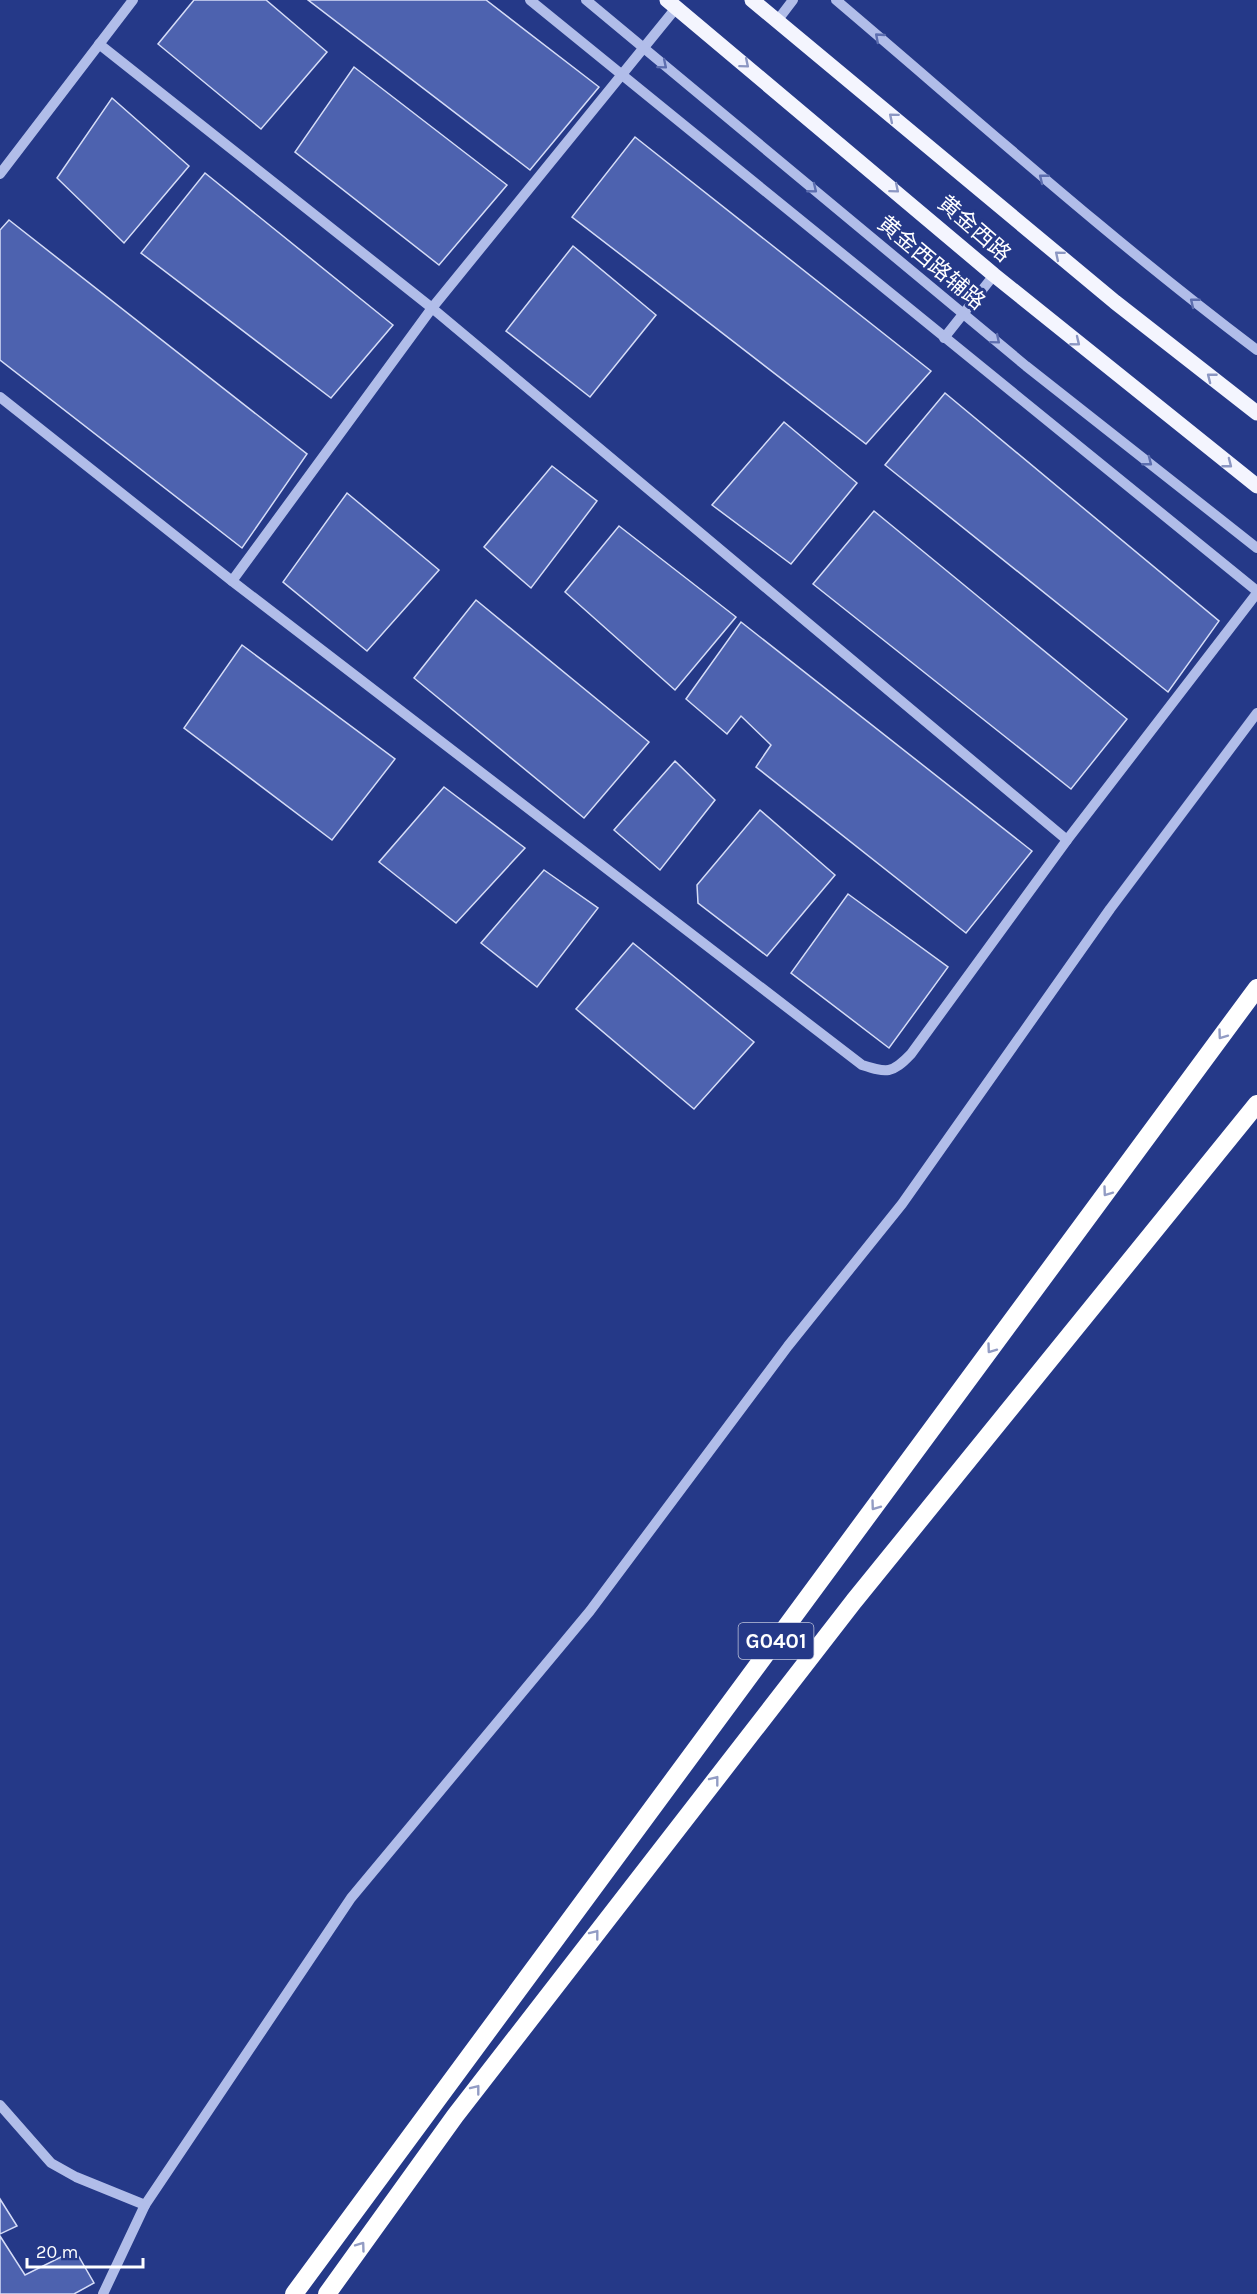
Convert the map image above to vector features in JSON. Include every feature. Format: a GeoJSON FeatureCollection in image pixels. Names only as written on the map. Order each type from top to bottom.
{"type":"FeatureCollection","features":[{"type":"Feature","properties":{"kind":"highway","name":"G0401"},"geometry":{"type":"LineString","coordinates":[[294,2294],[1257,988]]}},
{"type":"Feature","properties":{"kind":"highway","name":"G0401"},"geometry":{"type":"LineString","coordinates":[[327,2294],[455,2116],[854,1601],[1257,1104]]}},
{"type":"Feature","properties":{"kind":"main road","name":"黄金西路"},"geometry":{"type":"LineString","coordinates":[[753,0],[1115,302],[1257,413]]}},
{"type":"Feature","properties":{"kind":"main road","name":"黄金西路"},"geometry":{"type":"LineString","coordinates":[[672,4],[994,275],[1257,486]]}},
{"type":"Feature","properties":{"kind":"street"},"geometry":{"type":"LineString","coordinates":[[0,174],[133,0]]}},
{"type":"Feature","properties":{"kind":"street"},"geometry":{"type":"LineString","coordinates":[[0,397],[232,581],[862,1065],[884,1072],[899,1067],[911,1054],[1067,840],[1257,592],[620,76],[530,0]]}},
{"type":"Feature","properties":{"kind":"street","name":"黄金西路辅路"},"geometry":{"type":"LineString","coordinates":[[586,0],[963,313],[1257,548]]}},
{"type":"Feature","properties":{"kind":"street"},"geometry":{"type":"LineString","coordinates":[[777,21],[793,0]]}},
{"type":"Feature","properties":{"kind":"street"},"geometry":{"type":"LineString","coordinates":[[836,0],[999,142],[1189,298],[1257,350]]}},
{"type":"Feature","properties":{"kind":"street"},"geometry":{"type":"LineString","coordinates":[[232,581],[432,308],[643,48],[672,4]]}},
{"type":"Feature","properties":{"kind":"street"},"geometry":{"type":"LineString","coordinates":[[99,44],[432,308],[1067,840]]}},
{"type":"Feature","properties":{"kind":"street"},"geometry":{"type":"LineString","coordinates":[[944,338],[994,275]]}},
{"type":"Feature","properties":{"kind":"street"},"geometry":{"type":"LineString","coordinates":[[103,2294],[145,2205],[351,1898],[590,1611],[788,1346],[902,1204],[1110,909],[1257,712]]}},
{"type":"Feature","properties":{"kind":"street"},"geometry":{"type":"LineString","coordinates":[[0,2105],[51,2163],[76,2177],[145,2205]]}},
{"type":"Feature","properties":{"kind":"building"},"geometry":{"type":"Polygon","coordinates":[[[194,0],[266,0],[327,52],[261,129],[158,44],[194,0]]]}},
{"type":"Feature","properties":{"kind":"building"},"geometry":{"type":"Polygon","coordinates":[[[308,0],[486,0],[599,87],[530,170],[308,0]]]}},
{"type":"Feature","properties":{"kind":"building"},"geometry":{"type":"Polygon","coordinates":[[[354,67],[507,185],[439,265],[295,152],[354,67]]]}},
{"type":"Feature","properties":{"kind":"building"},"geometry":{"type":"Polygon","coordinates":[[[112,98],[189,166],[124,243],[57,178],[112,98]]]}},
{"type":"Feature","properties":{"kind":"building"},"geometry":{"type":"Polygon","coordinates":[[[635,137],[931,371],[866,444],[572,217],[635,137]]]}},
{"type":"Feature","properties":{"kind":"building"},"geometry":{"type":"Polygon","coordinates":[[[205,173],[393,325],[331,398],[141,253],[205,173]]]}},
{"type":"Feature","properties":{"kind":"building"},"geometry":{"type":"Polygon","coordinates":[[[9,220],[307,454],[242,548],[0,360],[0,230],[9,220]]]}},
{"type":"Feature","properties":{"kind":"building"},"geometry":{"type":"Polygon","coordinates":[[[573,246],[656,315],[590,397],[506,331],[573,246]]]}},
{"type":"Feature","properties":{"kind":"building"},"geometry":{"type":"Polygon","coordinates":[[[945,393],[1219,621],[1168,692],[885,465],[945,393]]]}},
{"type":"Feature","properties":{"kind":"building"},"geometry":{"type":"Polygon","coordinates":[[[784,422],[857,483],[791,564],[712,505],[784,422]]]}},
{"type":"Feature","properties":{"kind":"building"},"geometry":{"type":"Polygon","coordinates":[[[552,466],[597,501],[531,588],[484,547],[552,466]]]}},
{"type":"Feature","properties":{"kind":"building"},"geometry":{"type":"Polygon","coordinates":[[[347,493],[439,570],[367,651],[283,582],[347,493]]]}},
{"type":"Feature","properties":{"kind":"building"},"geometry":{"type":"Polygon","coordinates":[[[874,511],[1127,719],[1071,789],[813,584],[874,511]]]}},
{"type":"Feature","properties":{"kind":"building"},"geometry":{"type":"Polygon","coordinates":[[[619,526],[736,617],[675,690],[565,592],[619,526]]]}},
{"type":"Feature","properties":{"kind":"building"},"geometry":{"type":"Polygon","coordinates":[[[476,600],[649,742],[584,818],[414,678],[476,600]]]}},
{"type":"Feature","properties":{"kind":"building"},"geometry":{"type":"Polygon","coordinates":[[[741,622],[1032,851],[966,933],[756,767],[771,745],[741,716],[727,734],[686,699],[741,622]]]}},
{"type":"Feature","properties":{"kind":"building"},"geometry":{"type":"Polygon","coordinates":[[[242,645],[395,759],[332,840],[184,728],[242,645]]]}},
{"type":"Feature","properties":{"kind":"building"},"geometry":{"type":"Polygon","coordinates":[[[675,761],[715,800],[660,870],[614,830],[675,761]]]}},
{"type":"Feature","properties":{"kind":"building"},"geometry":{"type":"Polygon","coordinates":[[[444,787],[525,848],[456,923],[379,862],[444,787]]]}},
{"type":"Feature","properties":{"kind":"building"},"geometry":{"type":"Polygon","coordinates":[[[760,810],[835,875],[767,956],[698,903],[697,885],[760,810]]]}},
{"type":"Feature","properties":{"kind":"building"},"geometry":{"type":"Polygon","coordinates":[[[544,870],[598,908],[537,987],[481,943],[544,870]]]}},
{"type":"Feature","properties":{"kind":"building"},"geometry":{"type":"Polygon","coordinates":[[[848,894],[948,967],[889,1048],[791,973],[848,894]]]}},
{"type":"Feature","properties":{"kind":"building"},"geometry":{"type":"Polygon","coordinates":[[[633,943],[754,1042],[694,1109],[576,1009],[633,943]]]}},
{"type":"Feature","properties":{"kind":"building"},"geometry":{"type":"Polygon","coordinates":[[[0,2199],[17,2226],[0,2234],[0,2199]]]}},
{"type":"Feature","properties":{"kind":"building"},"geometry":{"type":"Polygon","coordinates":[[[0,2236],[25,2275],[75,2250],[94,2283],[74,2294],[0,2294],[0,2236]]]}}]}
